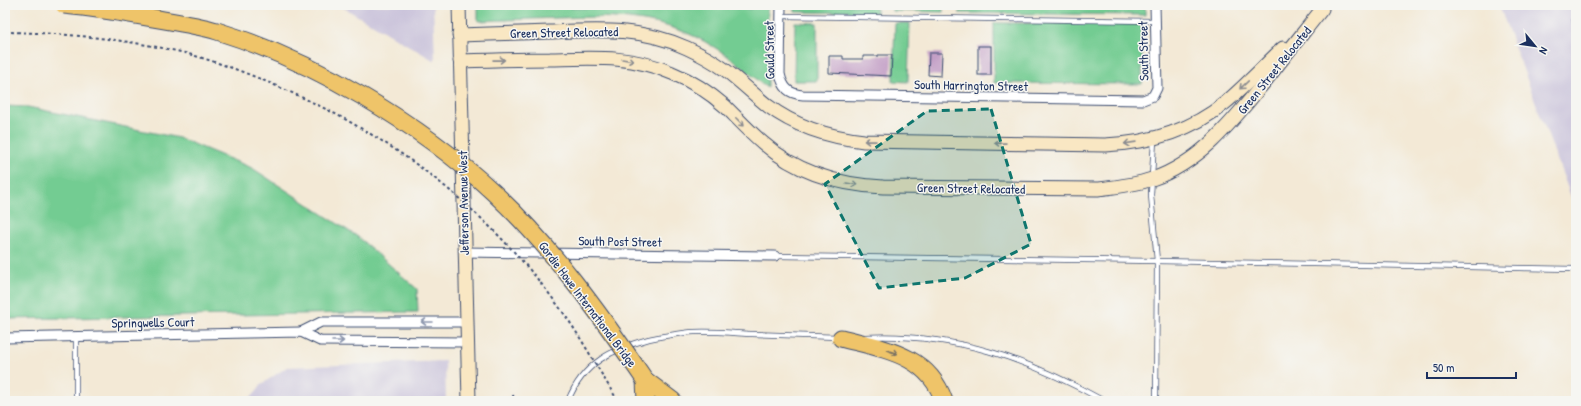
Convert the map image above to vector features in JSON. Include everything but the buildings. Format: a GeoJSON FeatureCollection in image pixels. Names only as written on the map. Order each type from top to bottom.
{"type":"FeatureCollection","features":[{"type":"Feature","properties":{"kind":"highway","name":"Gordie Howe International Bridge"},"geometry":{"type":"LineString","coordinates":[[64,5],[96,8],[215,30],[251,42],[279,54],[370,101],[449,155],[493,192],[513,212],[563,267],[608,327],[659,401]]}},
{"type":"Feature","properties":{"kind":"highway"},"geometry":{"type":"LineString","coordinates":[[841,338],[890,351],[911,359],[919,364],[933,378],[944,401]]}},
{"type":"Feature","properties":{"kind":"highway"},"geometry":{"type":"LineString","coordinates":[[645,380],[646,401]]}},
{"type":"Feature","properties":{"kind":"highway"},"geometry":{"type":"LineString","coordinates":[[645,380],[673,401]]}},
{"type":"Feature","properties":{"kind":"street","name":"Jefferson Avenue West"},"geometry":{"type":"LineString","coordinates":[[458,5],[469,401]]}},
{"type":"Feature","properties":{"kind":"street","name":"Gould Street"},"geometry":{"type":"LineString","coordinates":[[781,5],[780,74],[783,85],[788,92]]}},
{"type":"Feature","properties":{"kind":"street","name":"South Street"},"geometry":{"type":"LineString","coordinates":[[1153,96],[1157,88],[1155,5]]}},
{"type":"Feature","properties":{"kind":"street","name":"Green Street Relocated"},"geometry":{"type":"LineString","coordinates":[[459,35],[600,30],[629,32],[653,36],[688,48],[724,69],[769,107],[791,120],[827,135],[854,140],[1105,145],[1122,144],[1154,138],[1179,130],[1207,116],[1224,104],[1323,6]]}},
{"type":"Feature","properties":{"kind":"street","name":"Green Street Relocated"},"geometry":{"type":"LineString","coordinates":[[460,61],[608,58],[630,60],[661,69],[683,78],[706,92],[780,156],[817,174],[848,184],[883,187],[1092,189],[1123,186],[1152,179],[1170,171],[1190,159],[1212,142],[1224,131],[1323,6]]}},
{"type":"Feature","properties":{"kind":"street","name":"South Harrington Street"},"geometry":{"type":"LineString","coordinates":[[788,92],[803,95],[1143,100],[1153,96]]}},
{"type":"Feature","properties":{"kind":"street","name":"South Post Street"},"geometry":{"type":"LineString","coordinates":[[464,252],[775,256]]}},
{"type":"Feature","properties":{"kind":"street","name":"Springwells Court"},"geometry":{"type":"LineString","coordinates":[[5,338],[301,332],[321,322],[466,322]]}},
{"type":"Feature","properties":{"kind":"street","name":"Springwells Court"},"geometry":{"type":"LineString","coordinates":[[301,332],[320,341],[467,342]]}},
{"type":"Feature","properties":{"kind":"lane"},"geometry":{"type":"LineString","coordinates":[[1574,5],[1576,44]]}},
{"type":"Feature","properties":{"kind":"lane"},"geometry":{"type":"LineString","coordinates":[[781,16],[1155,21]]}},
{"type":"Feature","properties":{"kind":"lane"},"geometry":{"type":"LineString","coordinates":[[1154,138],[1151,195],[1157,261],[1156,401]]}},
{"type":"Feature","properties":{"kind":"lane"},"geometry":{"type":"LineString","coordinates":[[775,256],[1576,269]]}},
{"type":"Feature","properties":{"kind":"lane"},"geometry":{"type":"LineString","coordinates":[[568,401],[573,390],[585,373],[605,356],[630,344],[661,337],[695,332],[841,338],[874,336],[925,338],[946,341],[979,348],[1030,365],[1077,386],[1104,401]]}},
{"type":"Feature","properties":{"kind":"lane"},"geometry":{"type":"LineString","coordinates":[[76,337],[76,401]]}},
{"type":"Feature","properties":{"kind":"path"},"geometry":{"type":"LineString","coordinates":[[5,32],[82,36],[130,42],[185,53],[245,72],[292,92],[340,116],[381,140],[431,174],[482,219],[516,254],[562,311],[590,352],[618,401]]}},
{"type":"Feature","properties":{"kind":"path"},"geometry":{"type":"LineString","coordinates":[[513,395],[514,401]]}},
{"type":"Feature","properties":{"kind":"highlighted area"},"geometry":{"type":"Polygon","coordinates":[[[991,109],[1031,244],[965,278],[879,288],[825,184],[927,111],[991,109]]]}},
{"type":"Feature","properties":{"kind":"shaded area"},"geometry":{"type":"Polygon","coordinates":[[[339,5],[433,5],[435,61],[339,5]]]}},
{"type":"Feature","properties":{"kind":"shaded area"},"geometry":{"type":"Polygon","coordinates":[[[1499,5],[1576,5],[1576,210],[1499,5]]]}},
{"type":"Feature","properties":{"kind":"shaded area"},"geometry":{"type":"Polygon","coordinates":[[[445,361],[446,401],[248,401],[262,384],[287,367],[445,361]]]}},
{"type":"Feature","properties":{"kind":"green space"},"geometry":{"type":"Polygon","coordinates":[[[478,5],[571,5],[571,8],[621,8],[622,5],[736,5],[736,8],[751,9],[752,5],[768,5],[767,88],[742,67],[714,47],[676,29],[638,20],[599,17],[478,21],[478,5]]]}},
{"type":"Feature","properties":{"kind":"green space"},"geometry":{"type":"Polygon","coordinates":[[[795,5],[876,5],[876,13],[795,12],[795,5]]]}},
{"type":"Feature","properties":{"kind":"green space"},"geometry":{"type":"Polygon","coordinates":[[[892,5],[943,5],[943,12],[892,11],[892,5]]]}},
{"type":"Feature","properties":{"kind":"green space"},"geometry":{"type":"Polygon","coordinates":[[[959,5],[1145,5],[1145,15],[959,13],[959,5]]]}},
{"type":"Feature","properties":{"kind":"green space"},"geometry":{"type":"Polygon","coordinates":[[[795,22],[817,23],[817,81],[794,81],[795,22]]]}},
{"type":"Feature","properties":{"kind":"green space"},"geometry":{"type":"Polygon","coordinates":[[[895,23],[910,23],[908,82],[893,81],[895,23]]]}},
{"type":"Feature","properties":{"kind":"green space"},"geometry":{"type":"Polygon","coordinates":[[[994,23],[1142,24],[1142,84],[994,83],[994,23]]]}},
{"type":"Feature","properties":{"kind":"green space"},"geometry":{"type":"Polygon","coordinates":[[[5,106],[28,107],[179,138],[252,168],[358,237],[417,289],[418,312],[5,319],[5,106]]]}}]}
